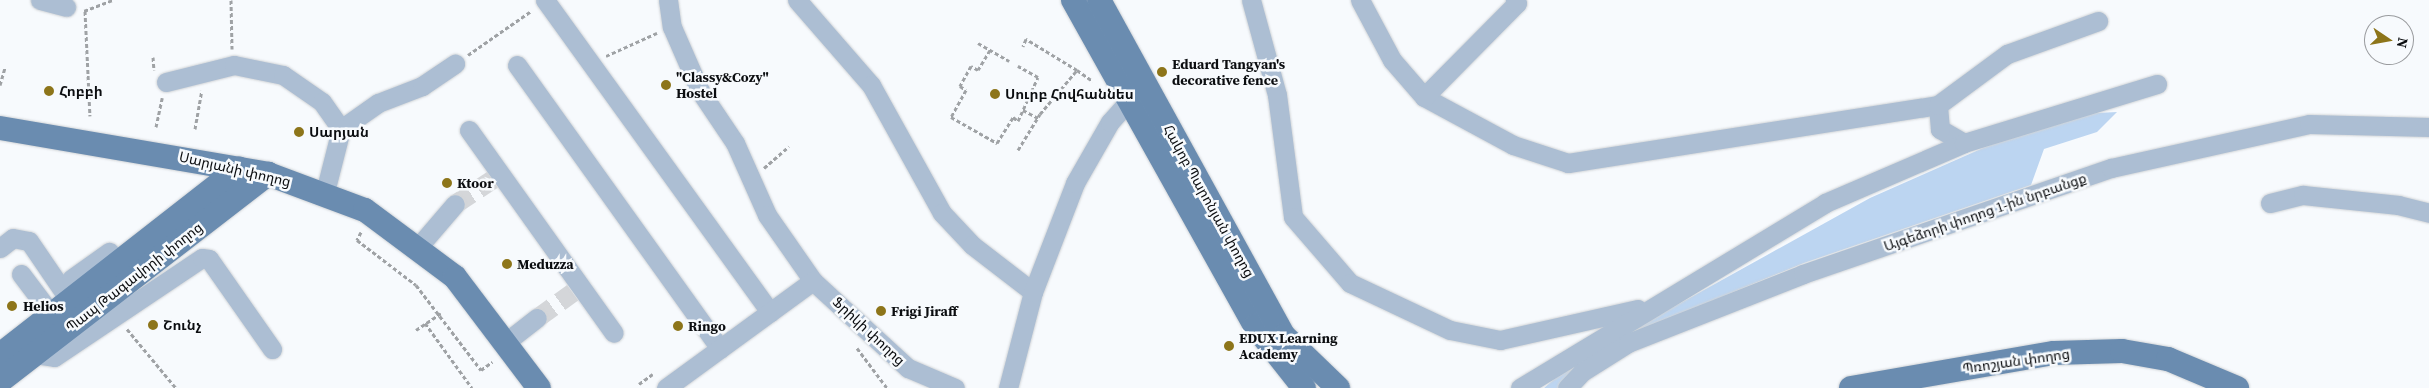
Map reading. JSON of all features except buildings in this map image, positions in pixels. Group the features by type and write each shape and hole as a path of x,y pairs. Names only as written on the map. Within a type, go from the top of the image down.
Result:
{"main road":[{"name":"Հակոբ Պարոնյան փողոց","path":"1074,0 1128,102 1255,326 1304,388"},
{"name":"Հակոբ Պարոնյան փողոց","path":"1099,0 1284,336 1338,388"},
{"name":"Սարյանի փողոց","path":"0,128 268,174 325,192 365,210 420,246 456,277 539,388"},
{"name":"Պապ Թագավորի փողոց","path":"0,355 239,168"},
{"name":"Պապ Թագավորի փողոց","path":"0,381 268,174"},
{"name":"Պռոշյան փողոց","path":"1850,388 2054,353 2122,351 2168,359 2237,388"},
{"name":"Պռոշյան փողոց","path":"1939,388 2055,367 2120,366 2176,374 2210,388"}],"street":[{"path":"40,0 66,7"},
{"path":"545,0 594,62 770,312"},
{"name":"Ֆրիկի փողոց","path":"668,0 672,27 700,91 735,143 767,215 814,281 908,368 955,388"},
{"path":"797,0 870,85 942,213 1004,273 1033,292"},
{"path":"1251,0 1277,95 1293,217 1350,283 1450,330 1500,340 1654,306"},
{"path":"1360,0 1392,60 1424,97 1514,145 1568,162 1938,105 2007,54 2098,21"},
{"path":"1424,97 1518,3 1515,0"},
{"path":"166,82 234,64 283,75 322,102 341,129"},
{"path":"325,192 341,129 378,103 422,86 456,64"},
{"path":"517,65 720,349"},
{"path":"1520,388 1825,203 1964,143 2157,84"},
{"path":"1008,388 1033,292 1075,182 1110,122 1128,102"},
{"path":"1938,105 1940,129 1964,143"},
{"name":"Այգեձորի փողոց 1-ին նրբանցք","path":"1567,388 1582,372 1638,340 1803,274 2111,168 2309,124 2429,128"},
{"path":"469,130 496,176 577,290 614,333"},
{"path":"2270,203 2303,195 2398,205 2429,213"},
{"path":"420,246 455,204"},
{"path":"0,248 13,238 28,241 76,296"},
{"path":"76,296 71,279 109,252"},
{"path":"35,354 54,357 202,258 209,259 272,349"},
{"path":"21,274 52,315"},
{"path":"666,388 814,281"},
{"path":"506,342 537,318"}],"path":[{"path":"66,7 85,11 113,0"},
{"path":"231,0 232,54"},
{"path":"456,64 545,0"},
{"path":"85,11 90,116"},
{"path":"594,62 656,34"},
{"path":"1022,46 1026,39 1098,84"},
{"path":"978,43 1009,61"},
{"path":"990,50 978,70 971,66 960,86 966,90 951,117 997,143 1012,117 1018,121 1038,77 1018,66"},
{"path":"0,85 5,68"},
{"path":"1018,150 1038,118 1077,70"},
{"path":"195,129 205,73"},
{"path":"1023,110 1038,118"},
{"path":"751,176 789,146"},
{"path":"361,232 357,240 400,270 441,314 481,370 492,362"},
{"path":"416,330 441,314"},
{"path":"425,323 472,388"},
{"path":"126,326 176,388"}],"shaded area":[{"path":"2117,112 2097,132 2044,149 2031,185 1804,263 1709,302 1565,378 1558,388 1544,388 1574,362 1870,198 1983,148 2077,114"}],"tunnel":[{"path":"455,204 493,179"},
{"path":"537,318 573,292"}],"place":[{"name":"Eduard Tangyan's decorative fence","path":"1162,72"},
{"name":"\"Classy&Cozy\" Hostel","path":"666,85"},
{"name":"Հոբբի","path":"49,91"},
{"name":"Սուրբ Հովհաննես","path":"995,94"},
{"name":"Սարյան","path":"299,132"},
{"name":"Ktoor","path":"447,183"},
{"name":"Meduzza","path":"507,264"},
{"name":"Helios","path":"12,306"},
{"name":"Frigi Jiraff","path":"881,311"},
{"name":"Շունչ","path":"153,325"},
{"name":"Ringo","path":"678,326"},
{"name":"EDUX Learning Academy","path":"1229,346"}]}
